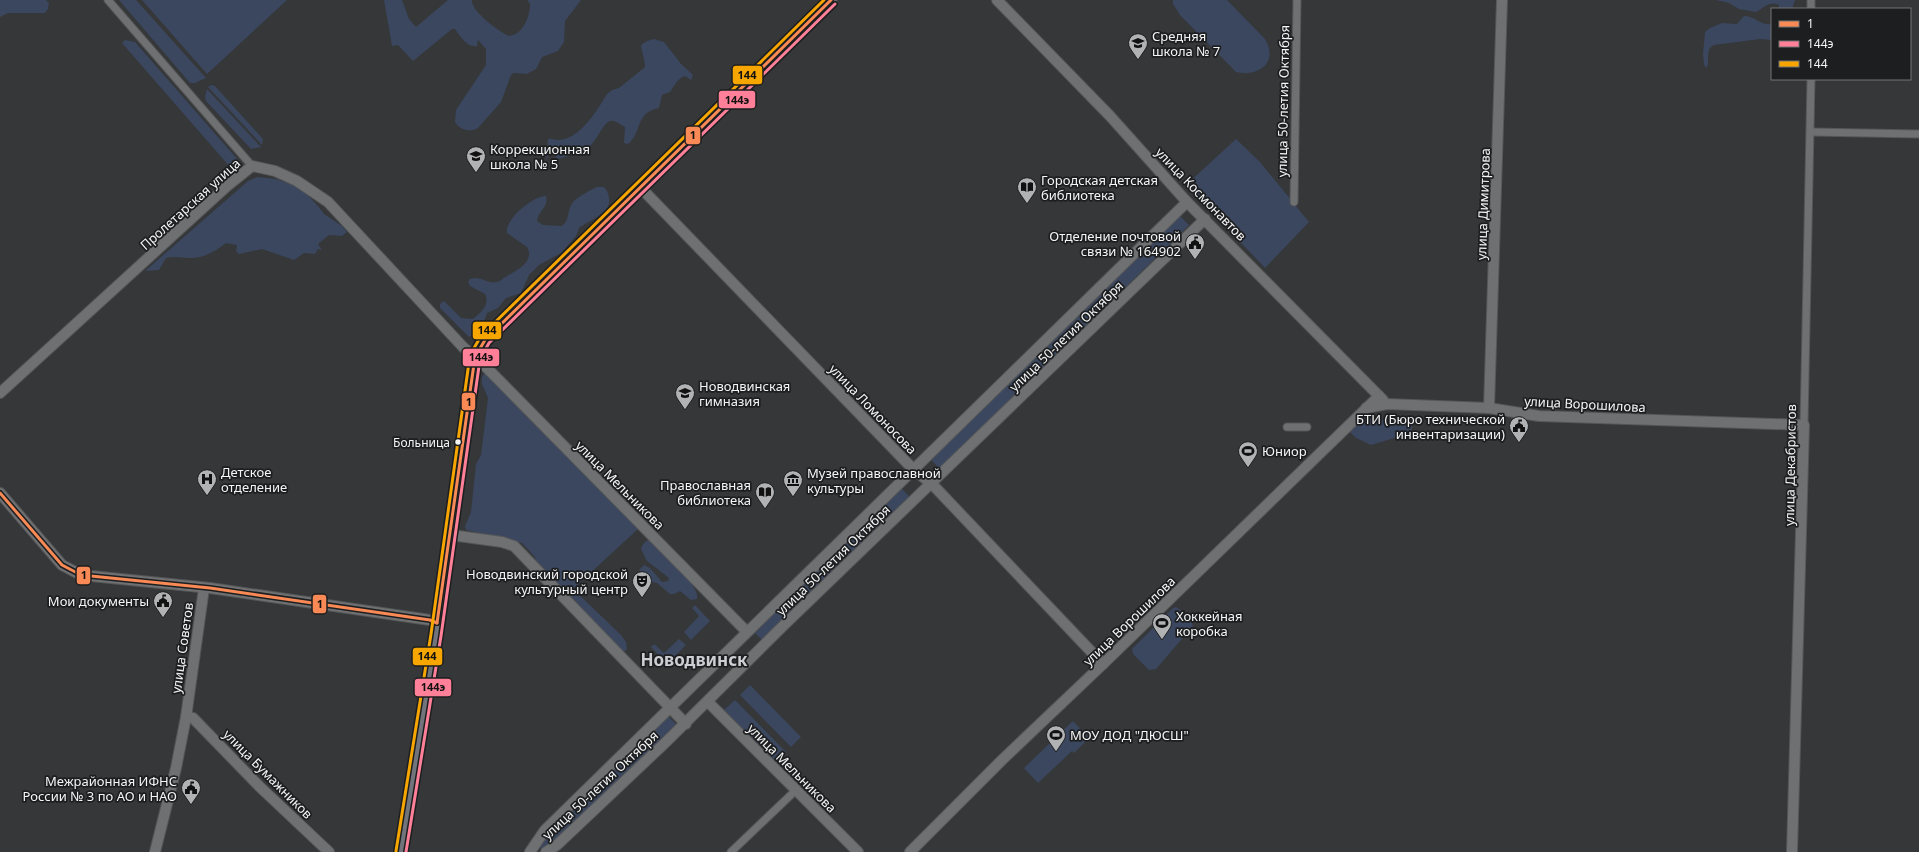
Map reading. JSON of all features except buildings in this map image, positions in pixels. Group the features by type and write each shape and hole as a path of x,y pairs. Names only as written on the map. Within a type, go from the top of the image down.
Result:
{"main road":[{"path":"401,852 437,623 475,357 485,340 831,0"}],"street":[{"name":"Пролетарская улица","path":"0,393 222,191 252,166 108,0"},
{"name":"улица Космонавтов","path":"997,0 1110,116 1187,202 1387,404"},
{"name":"улица 50-летия Октября","path":"1294,202 1297,0"},
{"name":"улица Димитрова","path":"1489,408 1502,0"},
{"name":"улица Декабристов","path":"1792,852 1804,425 1811,80"},
{"path":"1811,132 1919,134"},
{"name":"улица Мельникова","path":"252,166 275,171 297,181 328,202 462,347 475,357 748,632"},
{"name":"улица Ломоносова","path":"641,188 913,469 932,484 1103,664"},
{"name":"улица 50-летия Октября","path":"530,852 545,830 1187,202"},
{"name":"улица 50-летия Октября","path":"546,852 557,845 686,724 795,615 1205,219"},
{"name":"улица Ворошилова","path":"910,852 1003,759 1379,396"},
{"name":"улица Ворошилова","path":"1366,408 1387,404 1489,408 1539,416 1804,425"},
{"path":"1287,427 1307,427"},
{"name":"улица Советов","path":"0,493 62,565 72,571 81,575 204,588 186,717 176,768 154,852"},
{"path":"450,535 502,542 514,546 686,724"},
{"path":"204,588 422,619 437,623"},
{"name":"улица Мельникова","path":"708,702 858,852"},
{"name":"улица Бумажников","path":"186,717 193,718 260,787 329,852"},
{"path":"731,852 796,790"}],"shaded area":[{"path":"0,0 46,0 49,3 48,9 45,13 8,13 0,17"},
{"path":"119,0 136,0 206,78 195,83 190,83"},
{"path":"142,0 287,0 207,74"},
{"path":"384,0 402,0 409,19 416,27 448,0 472,0 480,15 509,36 514,35 522,29 525,24 530,9 530,4 527,0 581,0 565,21 564,42 558,51 542,57 536,69 527,74 514,73 511,75 501,102 478,128 475,130 465,130 455,122 456,110 486,65 486,49 478,40 477,46 470,45 464,41 455,29 452,29 413,61 398,45 392,46"},
{"path":"1173,0 1227,0 1265,39 1269,47 1270,55 1268,61 1259,70 1244,73 1236,72 1180,15 1173,4"},
{"path":"1716,0 1795,0 1792,8 1779,8 1779,5 1772,3 1756,12 1739,9 1729,3"},
{"path":"1744,16 1748,16 1765,24 1771,24 1771,40 1760,39 1714,45 1711,47 1709,52 1707,68 1704,65 1703,54 1705,32 1722,23 1737,24"},
{"path":"654,39 664,42 681,64 693,75 691,80 685,76 682,77 676,82 670,92 662,95 659,108 651,110 642,118 636,134 628,144 624,143 625,127 616,122 610,121 607,122 591,145 586,149 558,159 550,151 546,161 548,139 566,139 580,130 593,116 607,94 612,90 619,88 645,67 641,45"},
{"path":"125,40 135,42 238,160 230,167 122,43"},
{"path":"211,85 215,86 263,139 262,145 208,87"},
{"path":"207,89 261,147 251,149 206,101 205,96"},
{"path":"1236,139 1260,162 1309,222 1265,268 1186,185"},
{"path":"257,177 276,179 301,188 324,214 342,226 347,232 342,236 329,235 318,244 322,250 318,249 315,254 304,253 294,260 262,249 239,254 236,251 237,245 226,243 201,257 166,258 159,270 145,271 248,181"},
{"path":"597,187 604,187 607,192 609,203 607,208 598,216 579,228 576,236 561,253 539,265 529,275 521,293 506,298 498,308 487,313 484,321 471,336 469,337 440,308 440,304 444,301 461,318 473,319 486,305 486,298 485,294 470,286 468,282 470,279 477,278 490,282 497,282 516,271 527,261 529,252 527,247 507,233 507,228 510,222 521,209 534,200 546,196 547,200 545,206 539,214 537,221 543,225 561,226 566,222 573,202"},
{"path":"1180,216 1189,225 940,469 931,460"},
{"path":"484,374 488,374 524,410 524,414 574,464 579,467 638,529 573,589 621,635 626,642 627,650 622,652 536,563 535,557 522,543 466,530 465,526 471,512 476,464 481,455 488,398 482,384 482,377"},
{"path":"1362,418 1413,422 1411,433 1371,445 1356,438 1349,431"},
{"path":"901,488 910,497 763,641 755,633"},
{"path":"648,540 652,541 672,560 687,578 697,593 697,599 691,600 680,591 670,594 657,583 645,581 639,570 644,565 650,568 662,582 668,581 669,578 647,561 641,549 643,544"},
{"path":"695,605 710,621 691,640 684,632 699,616 692,608"},
{"name":"Хоккейная коробка","path":"1176,607 1186,615 1193,626 1156,669 1149,670 1133,654 1132,649 1173,608"},
{"path":"679,639 686,645 667,664 651,647 654,644 664,653"},
{"path":"750,685 801,737 791,747 740,695"},
{"path":"735,700 786,752 775,762 724,710"},
{"path":"668,716 676,724 564,834 543,850 539,846 556,825"},
{"name":"МОУ ДОД \"ДЮСШ\"","path":"1073,721 1089,738 1074,753 1072,751 1038,783 1024,768"}],"transit line":[{"name":"144","path":"396,851 431,634 470,355 481,336 824,0"},
{"name":"1","path":"437,623 475,357 485,340 831,0"},
{"name":"144э","path":"406,852 441,636 480,359 489,343 835,4"},
{"name":"1","path":"0,493 62,565 81,575 210,588 430,620 437,623"}],"place":[{"name":"Средняя школа № 7","path":"1138,60"},
{"name":"Коррекционная школа № 5","path":"476,173"},
{"name":"Городская детская библиотека","path":"1027,204"},
{"name":"Отделение почтовой связи № 164902","path":"1195,260"},
{"name":"Новодвинская гимназия","path":"685,410"},
{"name":"Больница","path":"458,442"},
{"name":"БТИ (Бюро технической инвентаризации)","path":"1519,443"},
{"name":"Юниор","path":"1248,468"},
{"name":"Детское отделение","path":"207,496"},
{"name":"Музей православной культуры","path":"793,497"},
{"name":"Православная библиотека","path":"765,509"},
{"name":"Новодвинский городской культурный центр","path":"642,598"},
{"name":"Мои документы","path":"163,618"},
{"name":"Хоккейная коробка","path":"1162,640"},
{"name":"МОУ ДОД \"ДЮСШ\"","path":"1056,752"},
{"name":"Межрайонная ИФНС России № 3 по АО и НАО","path":"191,805"}],"district":[{"name":"Новодвинск","path":"694,660"}]}
